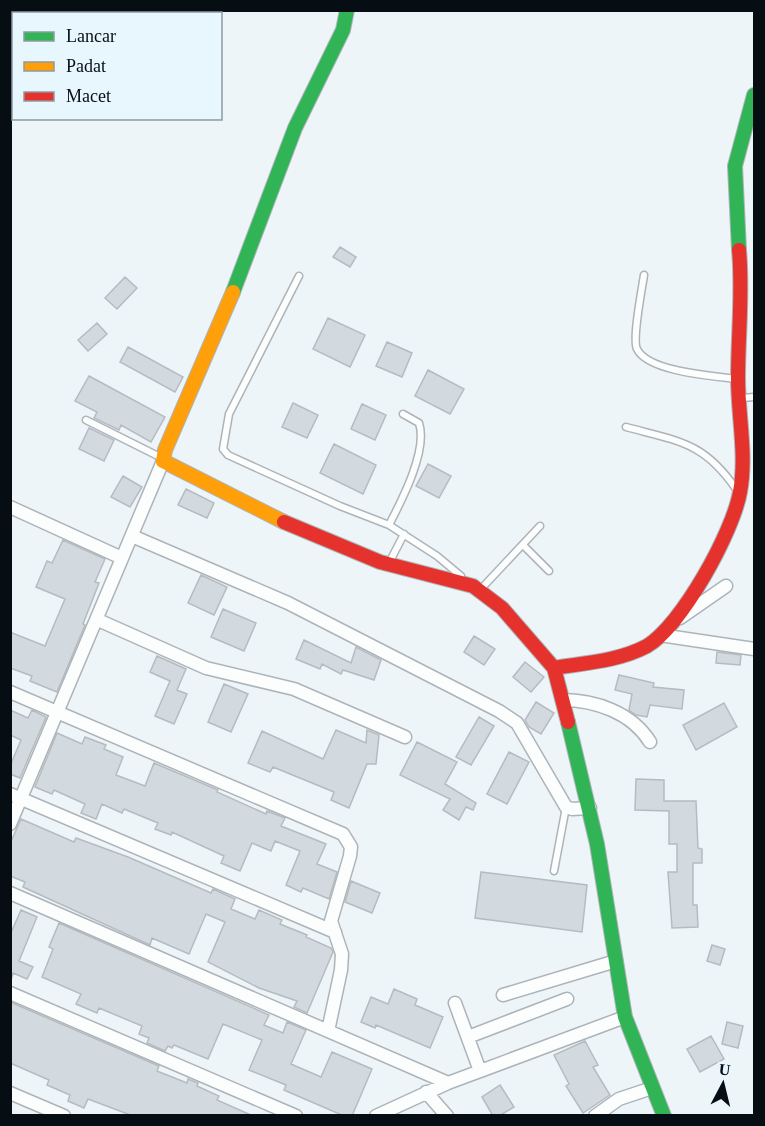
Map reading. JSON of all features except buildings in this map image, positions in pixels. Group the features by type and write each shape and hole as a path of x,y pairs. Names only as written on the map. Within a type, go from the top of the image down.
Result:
{"street":[{"path":"10,824 16,796 59,712 98,620 240,275 295,128 343,30 347,10"},
{"path":"674,622 724,542 740,495 743,474 738,379 742,285 735,206 735,166 754,95"},
{"path":"163,460 274,518 327,542 389,565 476,589 502,608 554,668 590,808 625,1017 664,1116"},
{"path":"10,507 122,558"},
{"path":"132,536 288,603 499,711 517,723 566,807 590,808"},
{"path":"554,668 617,658 648,645 674,622 726,586"},
{"path":"98,620 206,668 294,688 405,736"},
{"path":"660,635 754,649"},
{"path":"10,692 343,834 351,847 331,921 342,954 341,970 328,1031"},
{"path":"562,700 582,700 609,708 642,729 650,742"},
{"path":"16,796 335,932"},
{"path":"10,893 448,1083"},
{"path":"503,995 616,961"},
{"path":"10,993 296,1116"},
{"path":"468,1037 567,999"},
{"path":"456,1003 480,1071"},
{"path":"380,1115 448,1083 625,1017"},
{"path":"595,1116 619,1099 652,1088"},
{"path":"426,1092 447,1116"},
{"path":"10,1093 64,1116"}],"lane":[{"path":"644,275 635,344 641,355 655,364 738,379"},
{"path":"299,276 229,414 223,449 228,455 389,525 438,556 476,589 540,526"},
{"path":"738,399 754,397"},
{"path":"389,525 412,474 422,433 419,423 403,414"},
{"path":"86,420 163,460"},
{"path":"626,428 670,439 703,452 724,471 740,495"},
{"path":"389,565 404,534"},
{"path":"523,545 549,571"},
{"path":"554,871 566,807"}],"traffic: fast":[{"path":"233,292 295,128 343,30 347,10"},
{"path":"739,250 735,166 754,95"},
{"path":"568,722 597,844 625,1017 664,1116"}],"traffic: slow":[{"path":"233,292 165,450 163,461 284,522"}],"traffic: jam":[{"path":"554,668 613,658 647,646 675,619 690,599 717,553 735,509 742,478 738,392 739,250"},
{"path":"284,522 380,562 473,586 502,608 554,668 568,722"}]}
